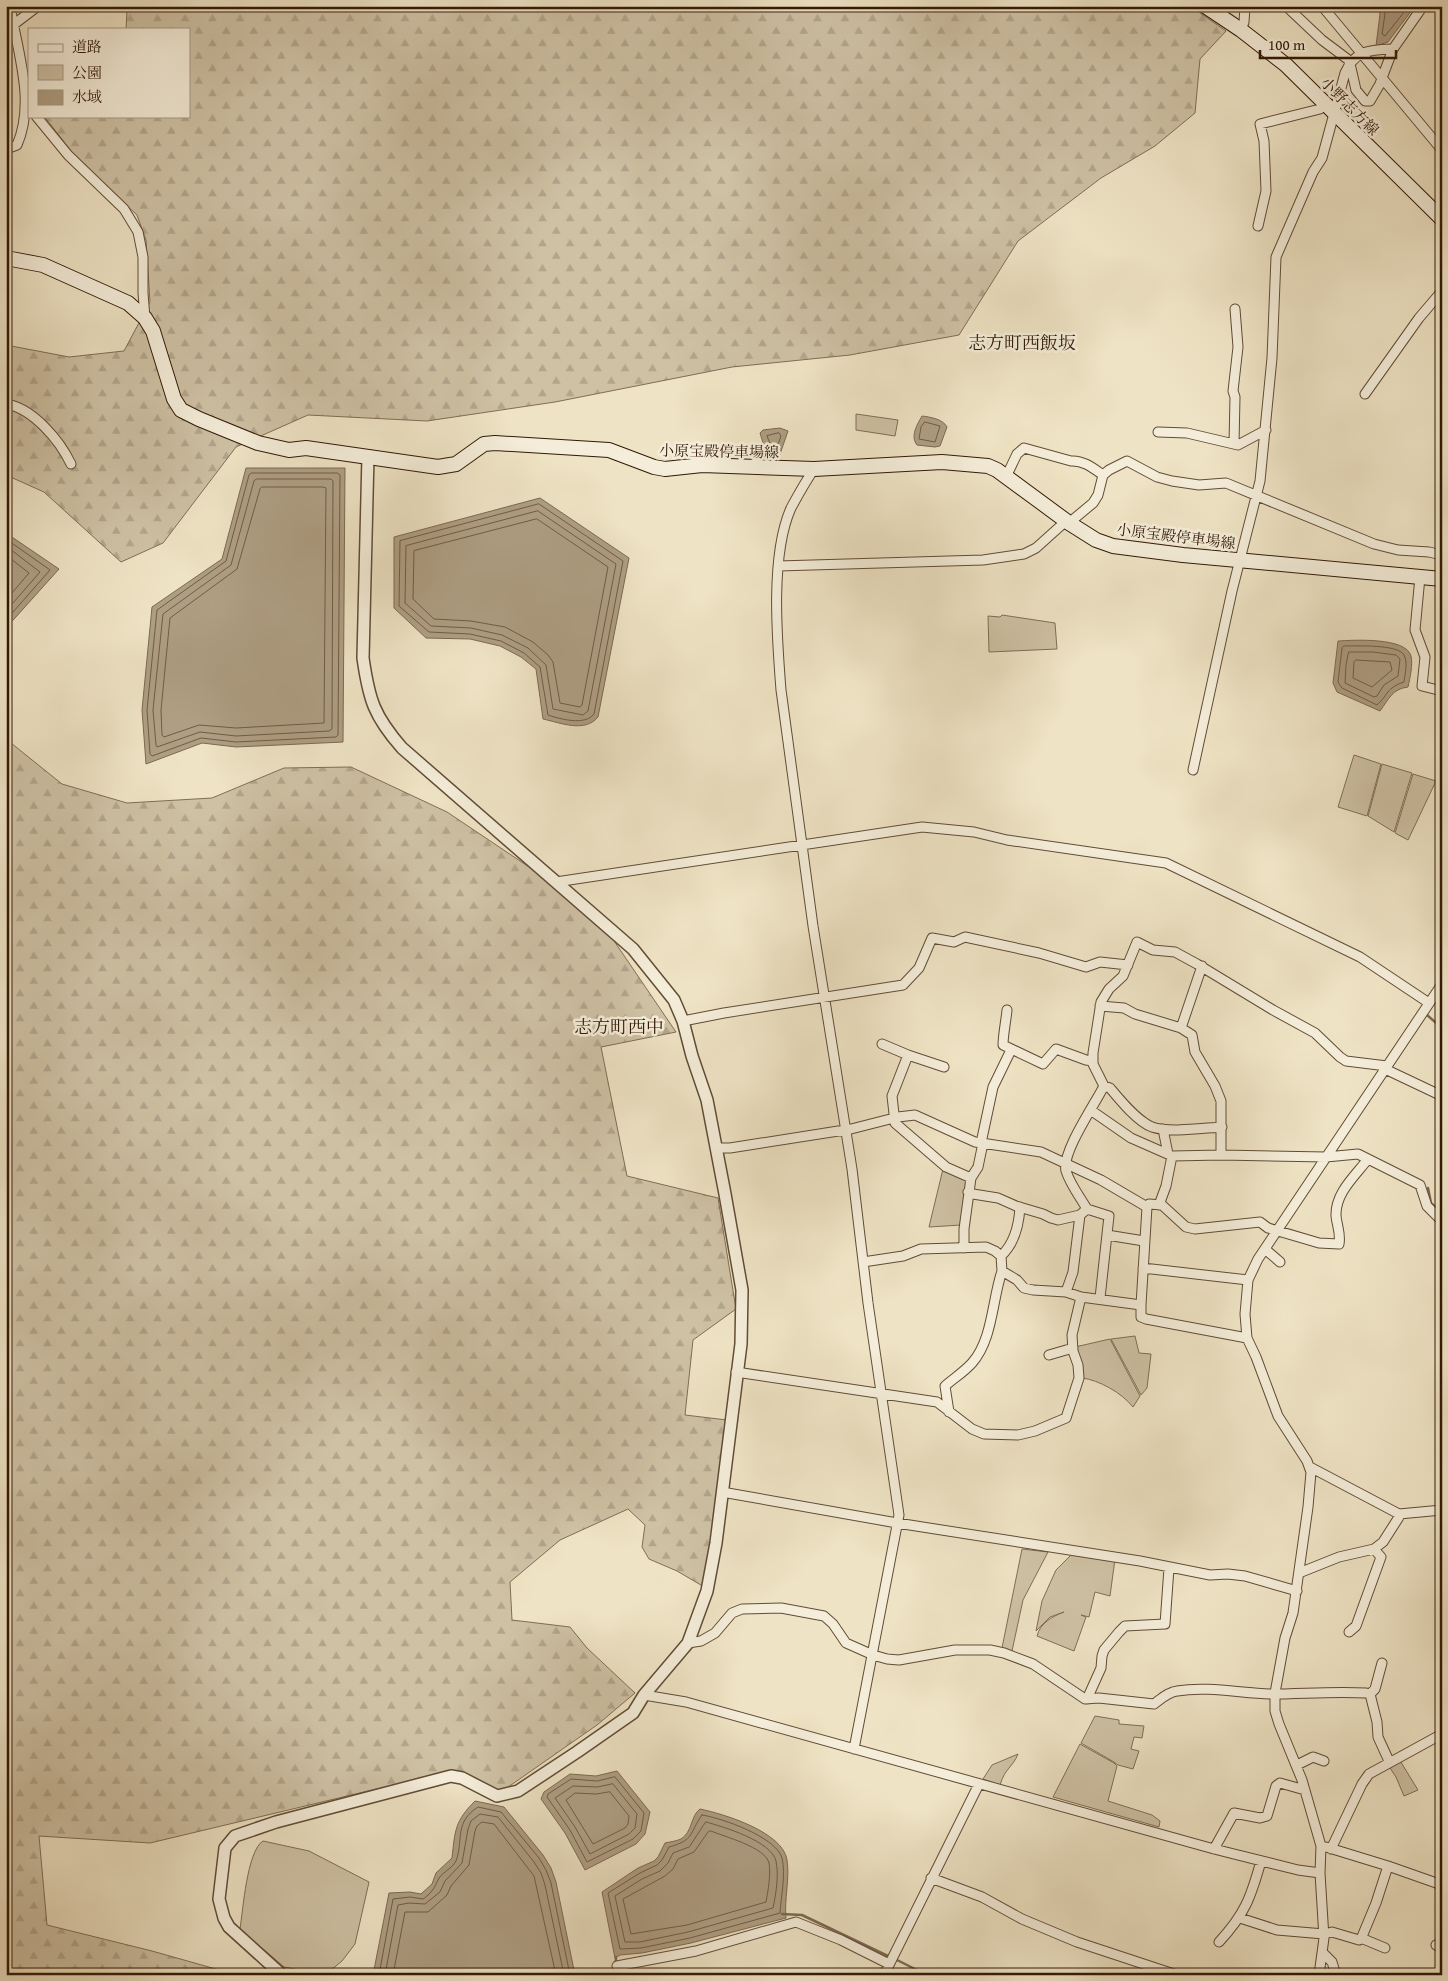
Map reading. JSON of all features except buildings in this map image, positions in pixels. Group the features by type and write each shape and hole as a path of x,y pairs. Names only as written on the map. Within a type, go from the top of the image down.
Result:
{"main road":[{"name":"小野志方線","path":"1205,6 1241,30 1286,65 1442,219"},
{"name":"小原宝殿停車場線","path":"6,258 43,265 128,303 145,318 153,331 174,399 182,410 198,419 258,443 289,450 306,448 438,467 456,464 484,444 495,443 609,450 654,467 665,469 702,465 814,468 942,462 988,466 997,470 1067,522 1096,540 1113,546 1442,579"}],"street":[{"path":"6,149 16,145 22,132 25,102 13,25 8,6"},
{"path":"13,25 38,6"},
{"path":"1286,6 1350,63 1356,90 1365,101 1370,101 1380,84 1393,49 1423,6"},
{"path":"1322,6 1442,150"},
{"path":"1241,30 1244,8"},
{"path":"1193,770 1232,591 1260,480 1272,358 1276,257 1313,172 1322,158 1350,63 1368,50 1393,49"},
{"path":"22,78 28,93"},
{"path":"1258,226 1266,191 1264,141 1260,124 1320,109 1324,103"},
{"path":"38,118 68,155 124,209 138,232 143,257 142,293 145,318"},
{"path":"1365,394 1418,318 1442,291"},
{"path":"1234,444 1235,397 1233,391 1238,347 1235,308"},
{"path":"6,404 23,410 38,420 67,455 71,464"},
{"path":"1158,432 1187,434 1240,444 1266,430"},
{"path":"1006,477 1017,454 1024,448 1071,461 1077,460 1103,475"},
{"path":"282,1975 229,1927 224,1918 219,1899 225,1848 235,1836 294,1817 451,1776 462,1778 497,1796 518,1791 633,1713 644,1695 688,1643 708,1591 716,1543 741,1344 742,1290 707,1100 692,1056 684,1021 674,1000 633,949 402,748 387,731 376,713 367,685 363,658 368,456"},
{"path":"778,566 983,560 1024,554 1036,548 1093,503 1098,495 1103,475 1127,461 1157,477 1199,485 1226,484 1374,544 1398,550 1429,552 1442,555"},
{"path":"814,468 791,509 781,544 778,566 778,656 802,844 844,1130 852,1169 863,1262 899,1515 854,1749"},
{"path":"1420,577 1415,630 1425,657 1422,686 1442,691"},
{"path":"556,882 922,826 974,832 1007,840 1166,863 1360,957 1429,1003"},
{"path":"684,1021 717,1014 903,985 919,968 932,938 954,942 964,937 1039,953 1086,967 1100,962 1128,965"},
{"path":"1222,1127 1163,1129 1150,1126 1121,1101 1110,1088 1104,1086 1093,1064 1100,1006 1109,989 1122,976 1137,942 1153,950 1175,952 1202,966 1315,1033 1346,1061 1386,1068 1442,1096"},
{"path":"1181,1028 1197,975 1202,966"},
{"path":"1442,984 1258,1259 1248,1280 1245,1314 1247,1338 1278,1416 1310,1466 1399,1514 1442,1510"},
{"path":"1100,1006 1124,1008 1135,1014 1181,1028 1192,1034 1195,1052 1221,1102 1221,1154"},
{"path":"1007,1010 1006,1028 1002,1042 1003,1045 1011,1050 1043,1064 1056,1049 1093,1061"},
{"path":"882,1044 944,1067"},
{"path":"964,1248 968,1192 971,1178 978,1167 993,1087 1011,1050"},
{"path":"908,1055 892,1096 895,1123 946,1167 971,1178"},
{"path":"1066,1292 1073,1272 1083,1212 1066,1172 1065,1164 1078,1132 1092,1111 1104,1086"},
{"path":"1092,1111 1131,1138 1170,1155 1221,1154 1326,1157 1358,1154 1420,1185 1427,1206 1442,1222"},
{"path":"716,1148 730,1148 844,1130 915,1115 966,1138 982,1143 1041,1152 1101,1180 1146,1207"},
{"path":"1159,1205 1166,1186 1170,1155 1163,1129"},
{"path":"1146,1207 1149,1204 1162,1206 1186,1227 1195,1228 1260,1222 1268,1228 1319,1244 1339,1244 1340,1232 1336,1216 1339,1199 1343,1189 1368,1158"},
{"path":"968,1192 998,1198 1058,1220 1083,1212 1109,1216 1100,1298"},
{"path":"1001,1256 1009,1249 1019,1217 1020,1207"},
{"path":"1146,1207 1140,1317 1247,1338"},
{"path":"1107,1235 1144,1240"},
{"path":"863,1262 903,1256 921,1249 986,1247 1001,1256 1002,1271 991,1320 979,1352 969,1366 957,1374 945,1386 949,1412"},
{"path":"1265,1249 1280,1262"},
{"path":"1143,1268 1248,1280"},
{"path":"1002,1271 1024,1288 1066,1292 1081,1297 1141,1304"},
{"path":"736,1372 937,1402 972,1429 984,1434 1018,1435 1063,1421 1066,1418 1079,1378 1072,1335 1081,1297"},
{"path":"1049,1355 1073,1348"},
{"path":"1310,1466 1308,1507 1297,1590 1293,1613 1284,1638 1275,1693 1275,1711 1297,1765 1321,1846 1320,1873 1324,1934 1319,1975"},
{"path":"722,1492 898,1523 1070,1549 1210,1575 1228,1574 1245,1576 1297,1590"},
{"path":"1299,1573 1338,1557 1374,1549 1383,1542 1399,1514"},
{"path":"1349,1632 1356,1626 1381,1556 1374,1549"},
{"path":"1088,1699 1101,1668 1104,1650 1118,1632 1125,1626 1165,1624 1169,1568"},
{"path":"688,1643 701,1641 715,1633 732,1613 742,1609 781,1608 824,1616 833,1624 846,1643 873,1655 899,1660 955,1650 990,1650 1033,1664 1085,1699 1154,1704 1166,1695 1176,1691 1342,1692 1370,1694 1375,1689 1382,1663"},
{"path":"1370,1694 1377,1722 1378,1737 1389,1761"},
{"path":"644,1695 686,1702 1214,1849 1320,1873"},
{"path":"1331,1849 1368,1774 1442,1734"},
{"path":"1297,1765 1313,1757 1324,1761"},
{"path":"1214,1849 1234,1813 1260,1818 1267,1816 1276,1786 1280,1782 1305,1790"},
{"path":"884,1975 979,1784"},
{"path":"1321,1846 1442,1884"},
{"path":"1220,1942 1240,1918 1253,1891 1261,1861"},
{"path":"1361,1938 1376,1903 1388,1866"},
{"path":"931,1878 982,1897 1022,1918 1077,1942 1177,1975"},
{"path":"1240,1918 1277,1930 1324,1934 1332,1932 1356,1940 1361,1938 1385,1948"},
{"path":"617,1966 696,1952 796,1922 841,1940 889,1964"},
{"path":"1323,1953 1332,1962 1336,1975"}],"green space":[{"path":"131,6 1190,6 1226,31 1200,59 1195,113 1155,146 1101,178 1018,241 959,335 850,355 732,367 555,402 427,421 308,415 236,447 163,543 121,562 44,492 6,475 6,345 69,357 124,351 150,302 146,240 137,215 78,160 46,118 190,118 190,28 126,28 127,10"},
{"path":"856,414 898,420 895,436 856,430"},
{"path":"1002,615 1055,623 1057,649 989,652 988,616 1000,617"},
{"path":"6,739 62,784 127,803 212,798 284,768 351,767 447,812 541,875 610,935 676,1032 601,1047 627,1176 718,1198 736,1309 693,1340 685,1415 727,1420 706,1588 677,1571 649,1559 642,1547 645,1525 628,1509 560,1540 510,1582 512,1620 570,1627 587,1648 635,1693 597,1725 501,1792 452,1771 150,1843 39,1836 47,1925 152,1951 237,1975 6,1975"},
{"path":"1354,755 1381,764 1367,816 1338,807"},
{"path":"1382,764 1412,773 1394,832 1368,816"},
{"path":"1413,774 1436,781 1408,840 1395,833"},
{"path":"943,1169 969,1179 961,1225 929,1227"},
{"path":"1135,1336 1139,1353 1151,1354 1147,1388 1141,1395 1111,1339"},
{"path":"1110,1339 1140,1396 1133,1407 1110,1388 1096,1381 1082,1378 1075,1347"},
{"path":"1022,1549 1048,1552 1023,1600 1012,1651 1002,1648"},
{"path":"1074,1552 1115,1559 1110,1596 1095,1592 1089,1617 1081,1615 1086,1617 1074,1651 1037,1636 1044,1624 1051,1618 1064,1612 1050,1617 1036,1631 1042,1601 1056,1570"},
{"path":"1095,1716 1119,1720 1119,1724 1144,1726 1142,1738 1134,1737 1131,1749 1139,1751 1133,1769 1118,1765 1081,1743"},
{"path":"1080,1744 1117,1766 1108,1801 1152,1815 1160,1821 1159,1827 1053,1797"},
{"path":"1018,1754 1004,1775 1000,1785 983,1779 992,1765"},
{"path":"1399,1759 1418,1790 1404,1796 1396,1777 1388,1765"},
{"path":"263,1841 309,1851 369,1882 355,1944 342,1961 325,1975 284,1967 240,1929 249,1868 253,1856"}],"water":[{"path":"1377,6 1415,6 1388,42 1376,46 1380,14"},
{"path":"922,416 939,420 947,427 940,446 917,445 915,442 914,434"},
{"path":"780,428 788,431 779,457 772,458 764,446 760,433 763,430"},
{"path":"246,468 345,468 343,742 236,747 202,743 146,764 142,710 152,607 222,559"},
{"path":"540,498 629,558 598,717 586,725 572,726 543,719 536,669 521,657 500,646 470,639 426,638 394,608 394,537"},
{"path":"6,533 59,569 6,628"},
{"path":"1338,641 1379,641 1400,646 1407,650 1411,656 1412,663 1408,687 1394,692 1380,711 1337,692 1333,683"},
{"path":"617,1771 650,1812 645,1834 636,1844 585,1870 565,1833 541,1799 544,1792 570,1774 596,1776"},
{"path":"475,1801 504,1807 543,1855 551,1868 556,1882 575,1975 373,1975 389,1893 410,1892 421,1894 432,1884 436,1873 452,1858 457,1826 463,1814"},
{"path":"700,1809 723,1815 751,1826 775,1841 783,1850 788,1867 786,1918 691,1943 642,1953 620,1955 615,1958 602,1892 638,1868 654,1861 665,1843 679,1840 685,1836"}],"waterway":[{"path":"1427,1015 1442,1028"},
{"path":"1428,1188 1431,1203 1442,1214"},
{"path":"782,1914 802,1915 890,1957"},
{"path":"615,1975 616,1957"},
{"path":"895,1959 927,1975"}],"district":[{"name":"志方町西飯坂","path":"1022,342"},
{"name":"志方町西中","path":"619,1026"}]}
